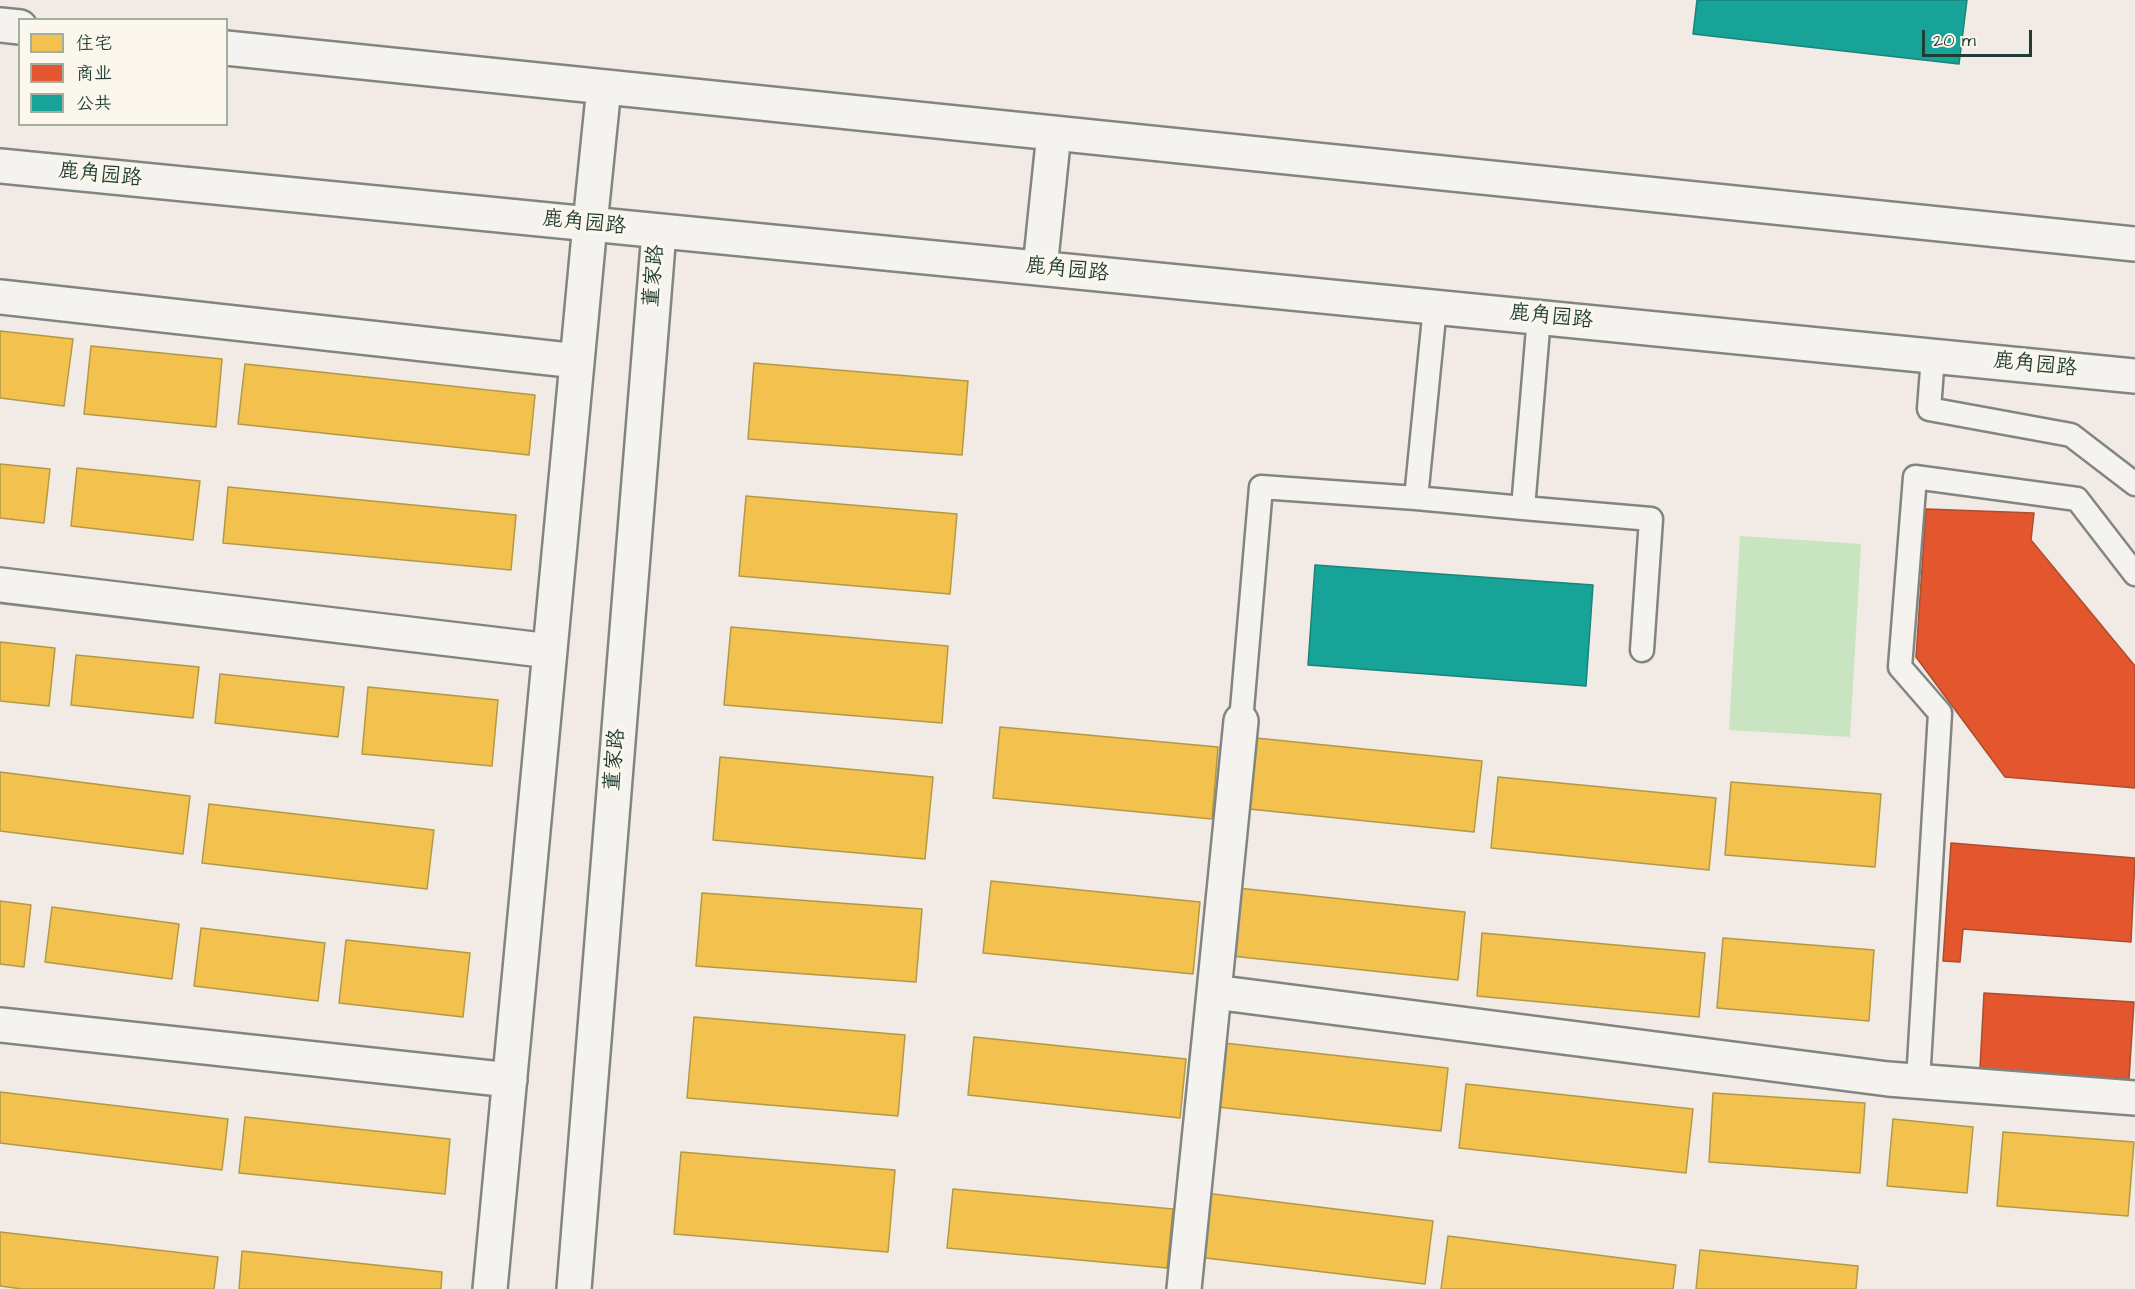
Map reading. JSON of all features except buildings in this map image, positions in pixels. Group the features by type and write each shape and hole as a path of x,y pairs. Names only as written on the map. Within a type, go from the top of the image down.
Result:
{"street":[{"path":"0,25 18,27"},
{"path":"228,48 2135,244"},
{"path":"490,1289 604,87"},
{"path":"1040,268 1054,133"},
{"name":"鹿角园路","path":"0,166 2135,375"},
{"name":"董家路","path":"574,1289 659,232"},
{"path":"0,297 577,361"},
{"path":"0,585 550,651"},
{"path":"1184,1289 1241,721"},
{"path":"1214,992 1888,1079 2135,1098"},
{"path":"0,1025 510,1080"}],"lane":[{"path":"1416,498 1435,307"},
{"path":"1523,508 1539,317"},
{"path":"1933,356 1929,409 2071,435 2135,484"},
{"path":"1918,1081 1940,712 1900,667 1915,477 2077,499 2135,574"},
{"path":"1241,721 1261,487 1650,519 1642,650"}],"green space":[{"path":"1740,536 1861,544 1850,737 1729,730"}]}
